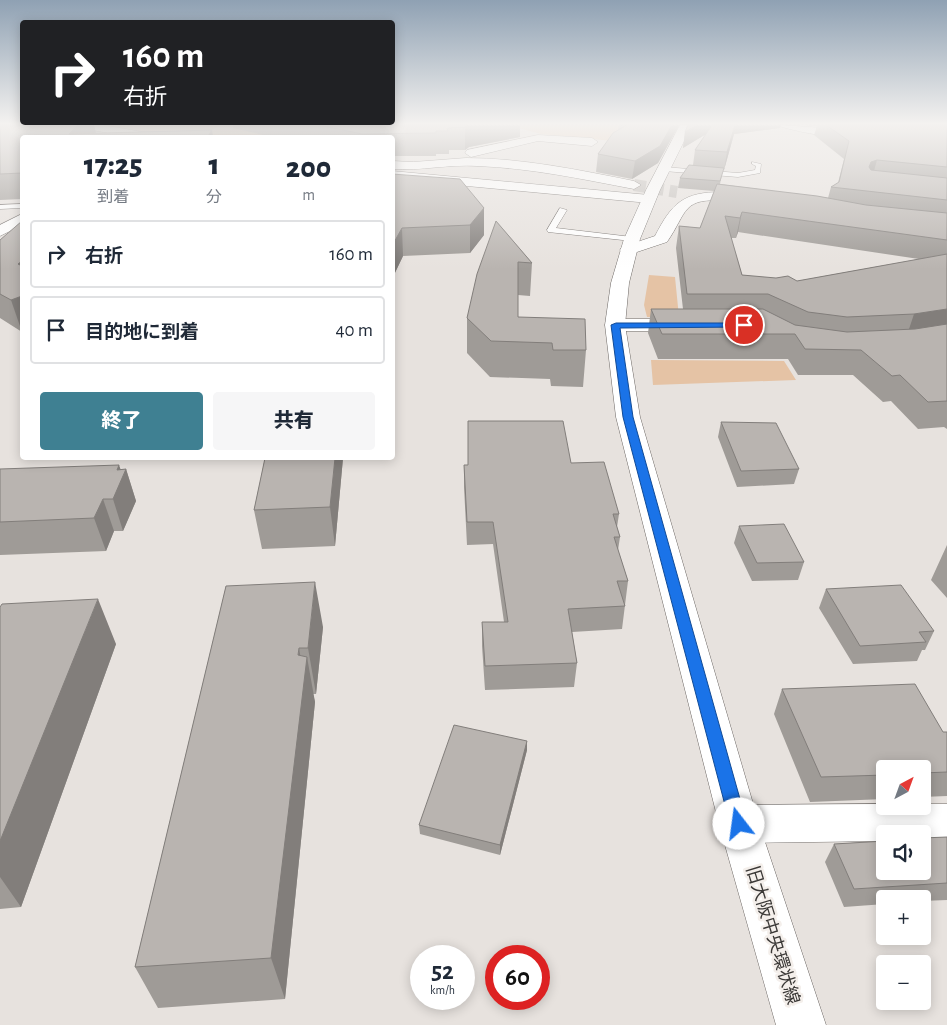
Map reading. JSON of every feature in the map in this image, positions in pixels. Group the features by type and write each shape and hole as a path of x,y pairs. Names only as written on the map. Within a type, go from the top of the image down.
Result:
{"street":[{"path":"557,173 642,192"},
{"name":"旧大阪中央環状線","path":"672,173 670,181 642,192 620,283 616,325 628,417 739,824 801,1025"},
{"path":"395,175 642,192"},
{"path":"670,181 705,197"},
{"path":"630,245 660,240 678,208 691,201 719,196 766,203"},
{"path":"0,230 20,220"},
{"path":"616,325 706,325"},
{"path":"739,824 947,822"}],"lane":[{"path":"670,181 752,173"},
{"path":"0,207 20,206"},
{"path":"563,210 551,230 630,245"}],"shaded area":[{"path":"649,275 675,277 679,317 647,317 644,305"},
{"path":"651,360 784,361 796,380 653,385"}],"building":[{"path":"684,173 723,173 720,181 680,178"},
{"path":"841,173 898,173 947,178 947,200 831,187 839,182"},
{"path":"395,174 460,179 484,208 470,225 402,228 395,241"},
{"path":"717,184 817,196 866,205 947,213 947,240 742,212 740,218 725,216 742,275 776,278 788,276 797,281 947,254 947,309 914,314 847,317 808,312 768,294 687,294 679,226 700,228"},
{"path":"496,221 532,263 518,262 518,317 585,319 586,350 553,350 552,343 491,341 467,318 477,274"},
{"path":"20,223 20,262 18,264 20,265 20,297 11,300 0,294 0,240"},
{"path":"651,309 763,309 795,325 847,332 915,329 947,324 947,401 928,402 900,375 892,376 861,350 805,349 795,334 662,334"},
{"path":"468,421 563,421 571,463 604,462 619,514 613,514 620,537 614,537 628,581 617,581 625,606 568,609 577,663 485,666 482,622 508,622 493,522 467,522 464,465 468,465"},
{"path":"721,422 776,423 799,469 741,471"},
{"path":"265,460 335,460 330,507 254,510"},
{"path":"119,465 117,470 126,469 113,499 103,499 94,518 0,522 0,469"},
{"path":"784,524 804,562 757,563 739,526"},
{"path":"315,582 308,648 299,648 298,655 307,657 271,958 135,967 226,586"},
{"path":"901,585 934,631 919,632 926,642 860,646 826,589"},
{"path":"98,599 0,841 0,607 2,604"},
{"path":"915,684 943,732 947,732 947,772 931,773 931,760 876,760 876,775 821,777 782,689"},
{"path":"454,725 527,741 500,845 419,825"},
{"path":"947,837 947,883 854,889 834,844 876,842 876,880 931,880 931,838"}],"tunnel":[{"path":"634,185 677,192"}],"route":[{"path":"739,824 628,417 616,325 744,325"}]}
